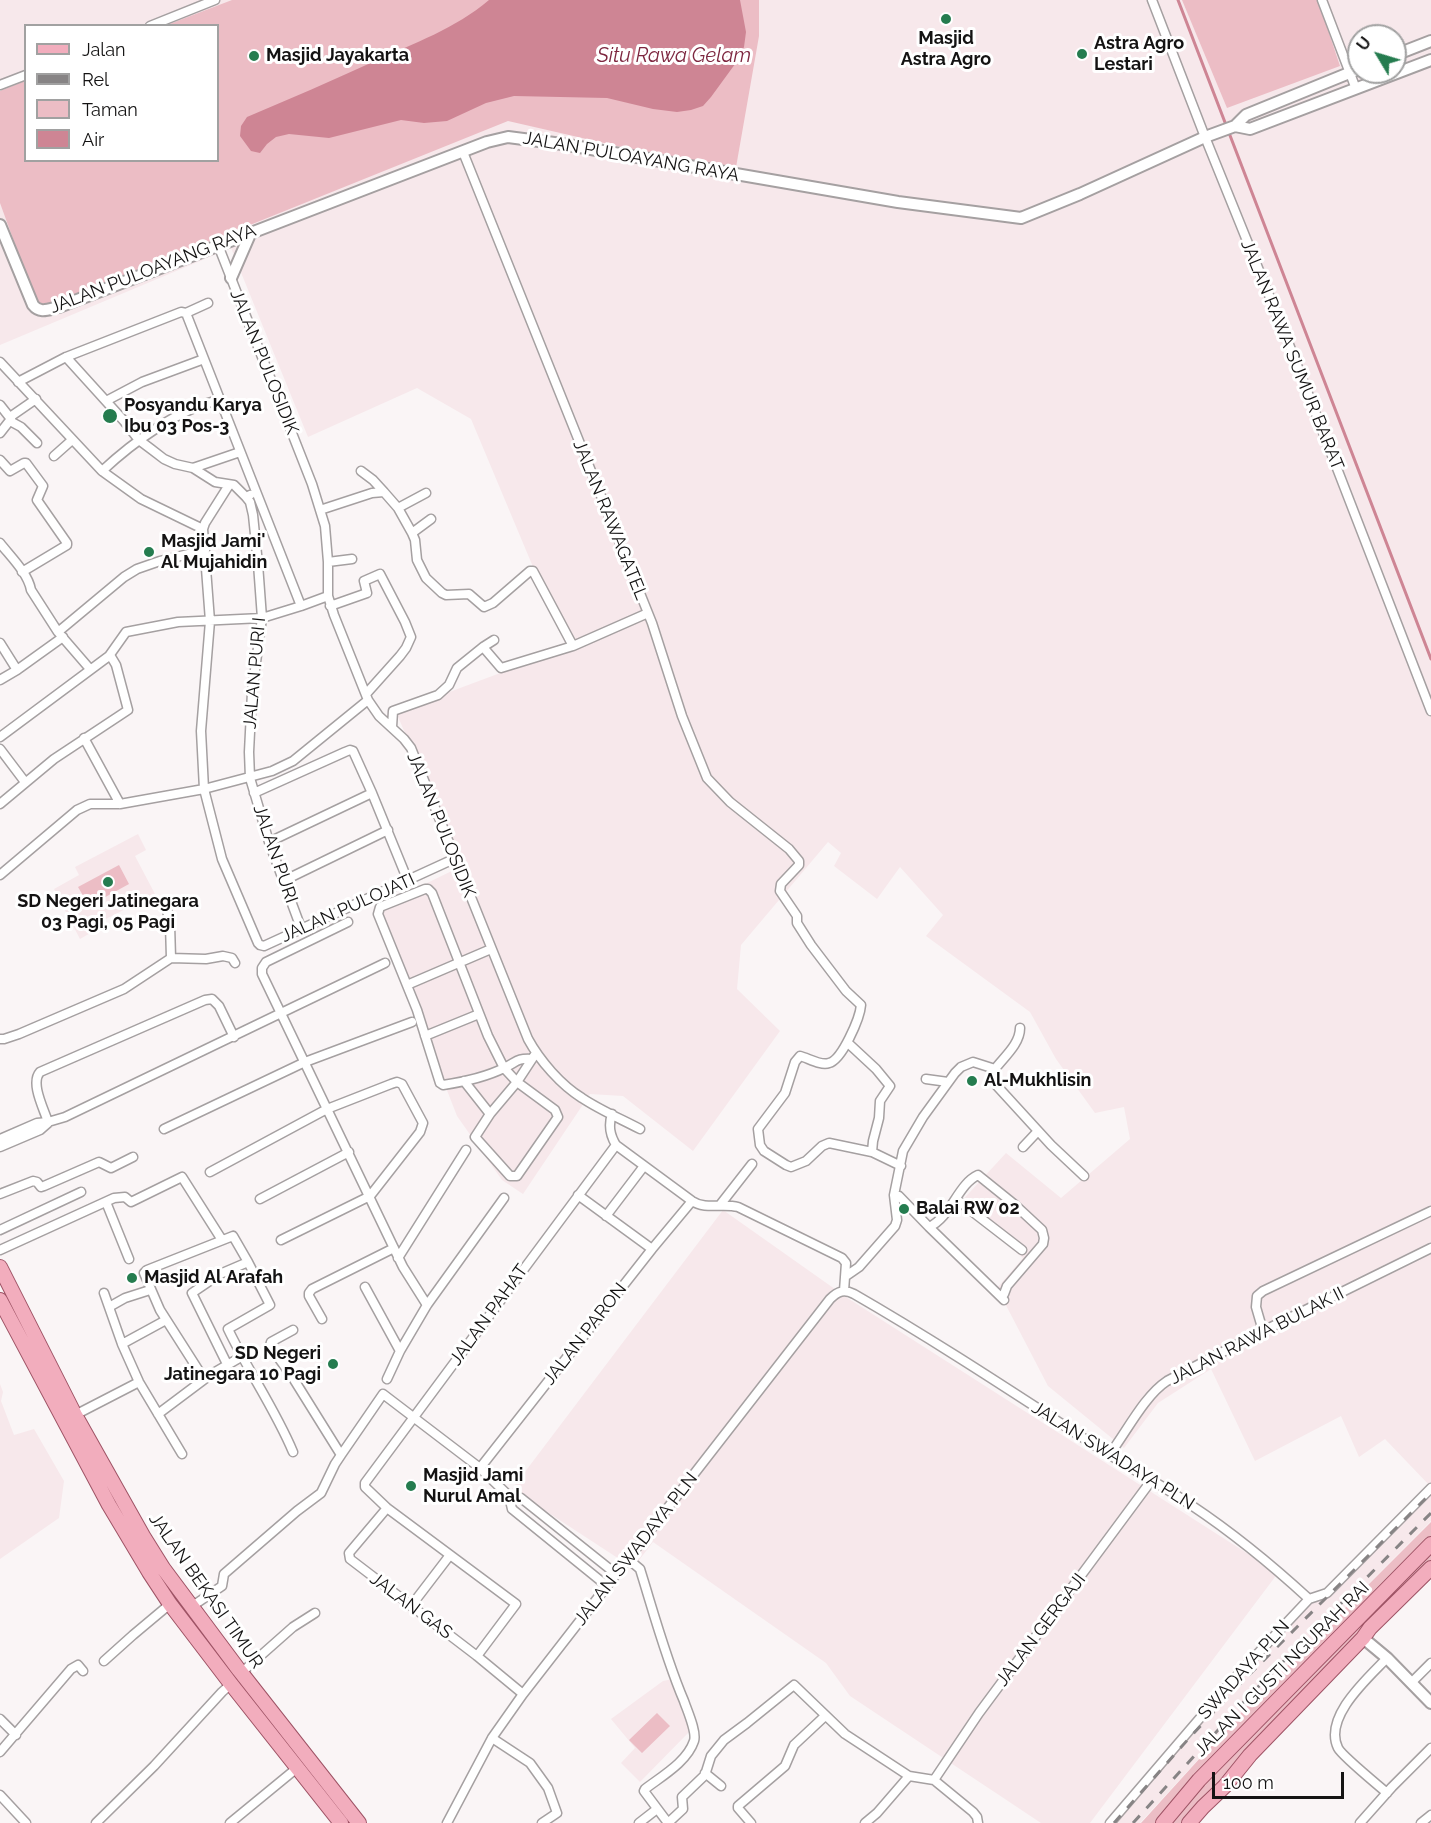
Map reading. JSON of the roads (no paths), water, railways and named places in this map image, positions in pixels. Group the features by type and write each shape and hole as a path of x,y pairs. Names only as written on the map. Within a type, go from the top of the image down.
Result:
{"main road":[{"name":"JALAN BEKASI TIMUR","path":"0,1267 75,1415 143,1536 191,1607 359,1823"},
{"name":"JALAN BEKASI TIMUR","path":"0,1300 125,1533 170,1604 341,1823"},
{"name":"JALAN I GUSTI NGURAH RAI","path":"1163,1823 1198,1780 1431,1544"},
{"name":"JALAN I GUSTI NGURAH RAI","path":"1189,1823 1370,1628 1430,1571"},
{"path":"1323,1654 1335,1667"}],"street":[{"path":"155,24 215,0"},
{"name":"JALAN RAWA SUMUR BARAT","path":"1152,0 1431,711"},
{"path":"1322,0 1347,55"},
{"path":"1407,51 1431,42"},
{"name":"JALAN PULOAYANG RAYA","path":"1233,127 1250,129 1431,60"},
{"name":"JALAN PULOAYANG RAYA","path":"0,225 33,305 37,310 43,311 59,307 251,232 508,137 898,202 1021,218 1205,137 1233,127 1245,115 1347,74"},
{"path":"0,85 24,76"},
{"path":"1355,84 1356,89"},
{"name":"JALAN RAWAGATEL","path":"463,152 648,613 682,716 707,778 730,802 789,849 800,863 779,889 797,916 797,923 811,945 846,991 861,1005 848,1043"},
{"path":"231,278 251,232"},
{"name":"JALAN PULOSIDIK","path":"218,245 312,484 325,526 330,606 367,697 379,716 411,748 534,1056 581,1098 640,1129"},
{"path":"18,382 66,357 208,303"},
{"path":"186,313 301,606"},
{"path":"66,357 139,440 164,459 193,468 216,482 234,485 246,497 256,493"},
{"path":"106,401 142,382 204,359"},
{"path":"0,362 102,471 141,499 203,529"},
{"path":"0,432 10,419 36,399"},
{"path":"102,471 139,440 176,417 220,400"},
{"path":"0,405 10,419 37,443"},
{"path":"54,456 72,440"},
{"path":"193,468 240,452"},
{"path":"0,460 10,471 26,464 44,486 37,500 68,543 22,572"},
{"path":"361,471 373,480 398,508 415,540 417,561 421,572 438,591 446,595 469,594 484,607 493,603 530,571 533,571 573,646"},
{"path":"204,789 201,732 210,621 203,529 229,485"},
{"path":"320,510 372,493 384,492"},
{"path":"398,508 426,493"},
{"name":"JALAN PURI I","path":"246,497 250,502 254,528 262,618 252,692 250,778"},
{"path":"412,533 431,519"},
{"path":"254,528 268,523"},
{"path":"0,543 22,572 60,634 90,669"},
{"path":"0,680 17,670 124,577 137,569 160,561 205,550"},
{"path":"328,562 352,559"},
{"path":"0,876 77,810 90,804 120,804 204,789 250,778 293,761 367,697 400,656 411,637 380,574 364,581 367,593 330,606"},
{"path":"1,734 110,655 123,636 131,630 178,622 262,618 328,596"},
{"path":"483,647 501,668 573,646 648,613"},
{"path":"392,727 393,711 438,695 449,685 457,668 494,640"},
{"path":"0,643 17,670"},
{"path":"0,804 54,759 128,710 116,665 110,655"},
{"path":"84,738 120,804"},
{"path":"0,749 25,783"},
{"path":"254,793 350,750 354,753 372,793 408,881"},
{"name":"JALAN PURI","path":"250,778 269,842 301,928"},
{"name":"JALAN PULOJATI","path":"204,789 222,859 260,945 264,946 456,858"},
{"path":"269,842 372,793"},
{"path":"283,881 388,830"},
{"path":"534,1056 517,1060 504,1068 464,1082 443,1085 440,1083 407,985 378,914 380,907 429,889 488,1036 504,1068 517,1082 555,1110 558,1117 517,1176 510,1176 476,1140 476,1134 517,1082 534,1056"},
{"path":"166,906 170,924 171,958"},
{"path":"348,922 266,962 262,968 262,974 398,1258 412,1284 428,1305"},
{"path":"407,985 491,950"},
{"path":"0,1039 19,1034 115,993 171,958 203,959 224,956 232,958 235,963"},
{"path":"0,1140 37,1124 65,1118 385,963"},
{"path":"48,1122 36,1083 36,1076 40,1072 205,1000 212,999 219,1006 234,1037"},
{"path":"425,1036 479,1014"},
{"path":"164,1129 305,1062 412,1022"},
{"path":"1020,1028 1020,1034 1014,1045 995,1069 992,1077 997,1086 1038,1131 1084,1176"},
{"path":"872,1152 880,1101 890,1086 876,1069 848,1043 831,1063 826,1064 803,1056 798,1058 785,1093 758,1129 758,1139 764,1151 791,1167 806,1161 825,1144 872,1152 901,1166"},
{"path":"846,1276 859,1268 895,1227 897,1220 894,1195 903,1151 908,1140 948,1082 961,1067 970,1063 995,1069"},
{"path":"926,1079 948,1082"},
{"path":"210,1173 327,1109 397,1082 405,1088 423,1123 420,1132 370,1197 281,1240"},
{"path":"464,1082 490,1114"},
{"path":"612,1114 611,1134 616,1145 692,1201 699,1205 738,1207 840,1257 846,1263 844,1291"},
{"path":"0,1147 40,1130 48,1122"},
{"path":"1023,1147 1038,1131"},
{"name":"JALAN PAHAT","path":"387,1508 365,1487 367,1479 616,1145"},
{"path":"398,1258 466,1149"},
{"path":"260,1199 349,1152"},
{"path":"0,1194 33,1181 41,1187 101,1162 111,1168 133,1157"},
{"path":"720,1205 752,1164"},
{"path":"606,1215 644,1166"},
{"path":"894,1195 899,1196 929,1227 1004,1297 1007,1286 1043,1244 1044,1238 1042,1230 978,1175 973,1177 946,1214 929,1227"},
{"path":"0,1250 114,1198 123,1197 130,1202 182,1177 222,1240"},
{"path":"0,1230 81,1192"},
{"path":"578,1195 652,1249"},
{"path":"387,1379 428,1305 504,1198"},
{"path":"956,1199 1022,1250"},
{"name":"JALAN PARON","path":"480,1468 692,1201"},
{"path":"106,1202 129,1259"},
{"path":"1263,1331 1256,1307 1257,1296 1263,1291 1431,1210"},
{"path":"204,1379 166,1320 144,1274 145,1271 233,1236 270,1305 228,1328 241,1357 274,1412 293,1452"},
{"path":"322,1320 309,1296 312,1289 394,1248"},
{"name":"JALAN RAWA BULAK II","path":"1109,1455 1158,1387 1263,1331 1431,1248"},
{"path":"227,1364 192,1293 220,1274 248,1262"},
{"path":"365,1287 400,1352"},
{"path":"109,1307 125,1298 150,1290"},
{"name":"JALAN SWADAYA PLN","path":"447,1823 492,1738 523,1694 830,1299 839,1292 854,1294 922,1334 1109,1455 1189,1503 1280,1571 1309,1599"},
{"path":"104,1293 138,1382 182,1454"},
{"path":"122,1344 166,1320"},
{"path":"293,1330 271,1342 270,1346 293,1378 341,1455"},
{"path":"158,1414 204,1379 241,1357"},
{"path":"75,1415 138,1382"},
{"path":"191,1607 222,1586 224,1574 321,1493 335,1464 383,1394 480,1468 509,1496 512,1509 607,1586"},
{"name":"JALAN GERGAJI","path":"934,1780 979,1713 1151,1481"},
{"name":"SWADAYA PLN","path":"1110,1823 1230,1683 1309,1599 1327,1593 1431,1488"},
{"path":"509,1496 521,1498 616,1574"},
{"path":"387,1508 516,1604 477,1656"},
{"name":"JALAN GAS","path":"387,1508 349,1556 357,1565 523,1694"},
{"path":"411,1606 450,1555"},
{"path":"628,1559 640,1569 673,1675 689,1713 695,1738 684,1757 644,1791 668,1823 683,1808 682,1797 705,1773 711,1756 724,1740 792,1685 796,1685 845,1734 909,1776 934,1780 973,1812 978,1823"},
{"path":"104,1662 170,1604"},
{"path":"242,1673 293,1628 315,1613"},
{"path":"1363,1638 1388,1658 1431,1703"},
{"path":"1387,1793 1339,1749 1335,1732 1340,1713 1362,1684 1388,1658"},
{"path":"1411,1683 1431,1663"},
{"path":"0,1752 71,1669 78,1665 84,1671"},
{"path":"96,1823 154,1766 231,1684"},
{"path":"751,1823 738,1806 785,1766 794,1745 825,1716"},
{"path":"0,1719 16,1735"},
{"path":"492,1738 526,1760 548,1788 557,1813 542,1823"},
{"path":"1360,1823 1431,1748"},
{"path":"230,1823 297,1768"},
{"path":"705,1773 721,1786"},
{"path":"866,1823 909,1776"},
{"path":"0,1795 26,1823"},
{"path":"639,1823 657,1809"},
{"path":"1421,1823 1431,1815"}],"water":[{"name":"Situ Rawa Gelam","path":"489,0 740,0 746,32 744,47 738,60 711,97 703,106 691,110 677,112 653,109 607,98 514,96 486,103 447,121 424,123 401,120 329,138 289,134 276,137 260,153 251,151 240,136 241,126 247,117 434,35"}],"waterway":[{"path":"1178,0 1431,659"}],"railway":[{"path":"1114,1823 1241,1683 1431,1493"},
{"path":"1133,1823 1251,1694 1431,1513"}],"place":[{"name":"Masjid Astra Agro","path":"946,19"},
{"name":"Astra Agro Lestari","path":"1082,54"},
{"name":"Masjid Jayakarta","path":"254,56"},
{"name":"Posyandu Karya Ibu 03 Pos-3","path":"110,416"},
{"name":"Masjid Jami' Al Mujahidin","path":"149,552"},
{"name":"SD Negeri Jatinegara 03 Pagi, 05 Pagi","path":"108,882"},
{"name":"Al-Mukhlisin","path":"972,1081"},
{"name":"Balai RW 02","path":"904,1209"},
{"name":"Masjid Al Arafah","path":"132,1278"},
{"name":"SD Negeri Jatinegara 10 Pagi","path":"333,1364"},
{"name":"Masjid Jami Nurul Amal","path":"411,1486"}]}
